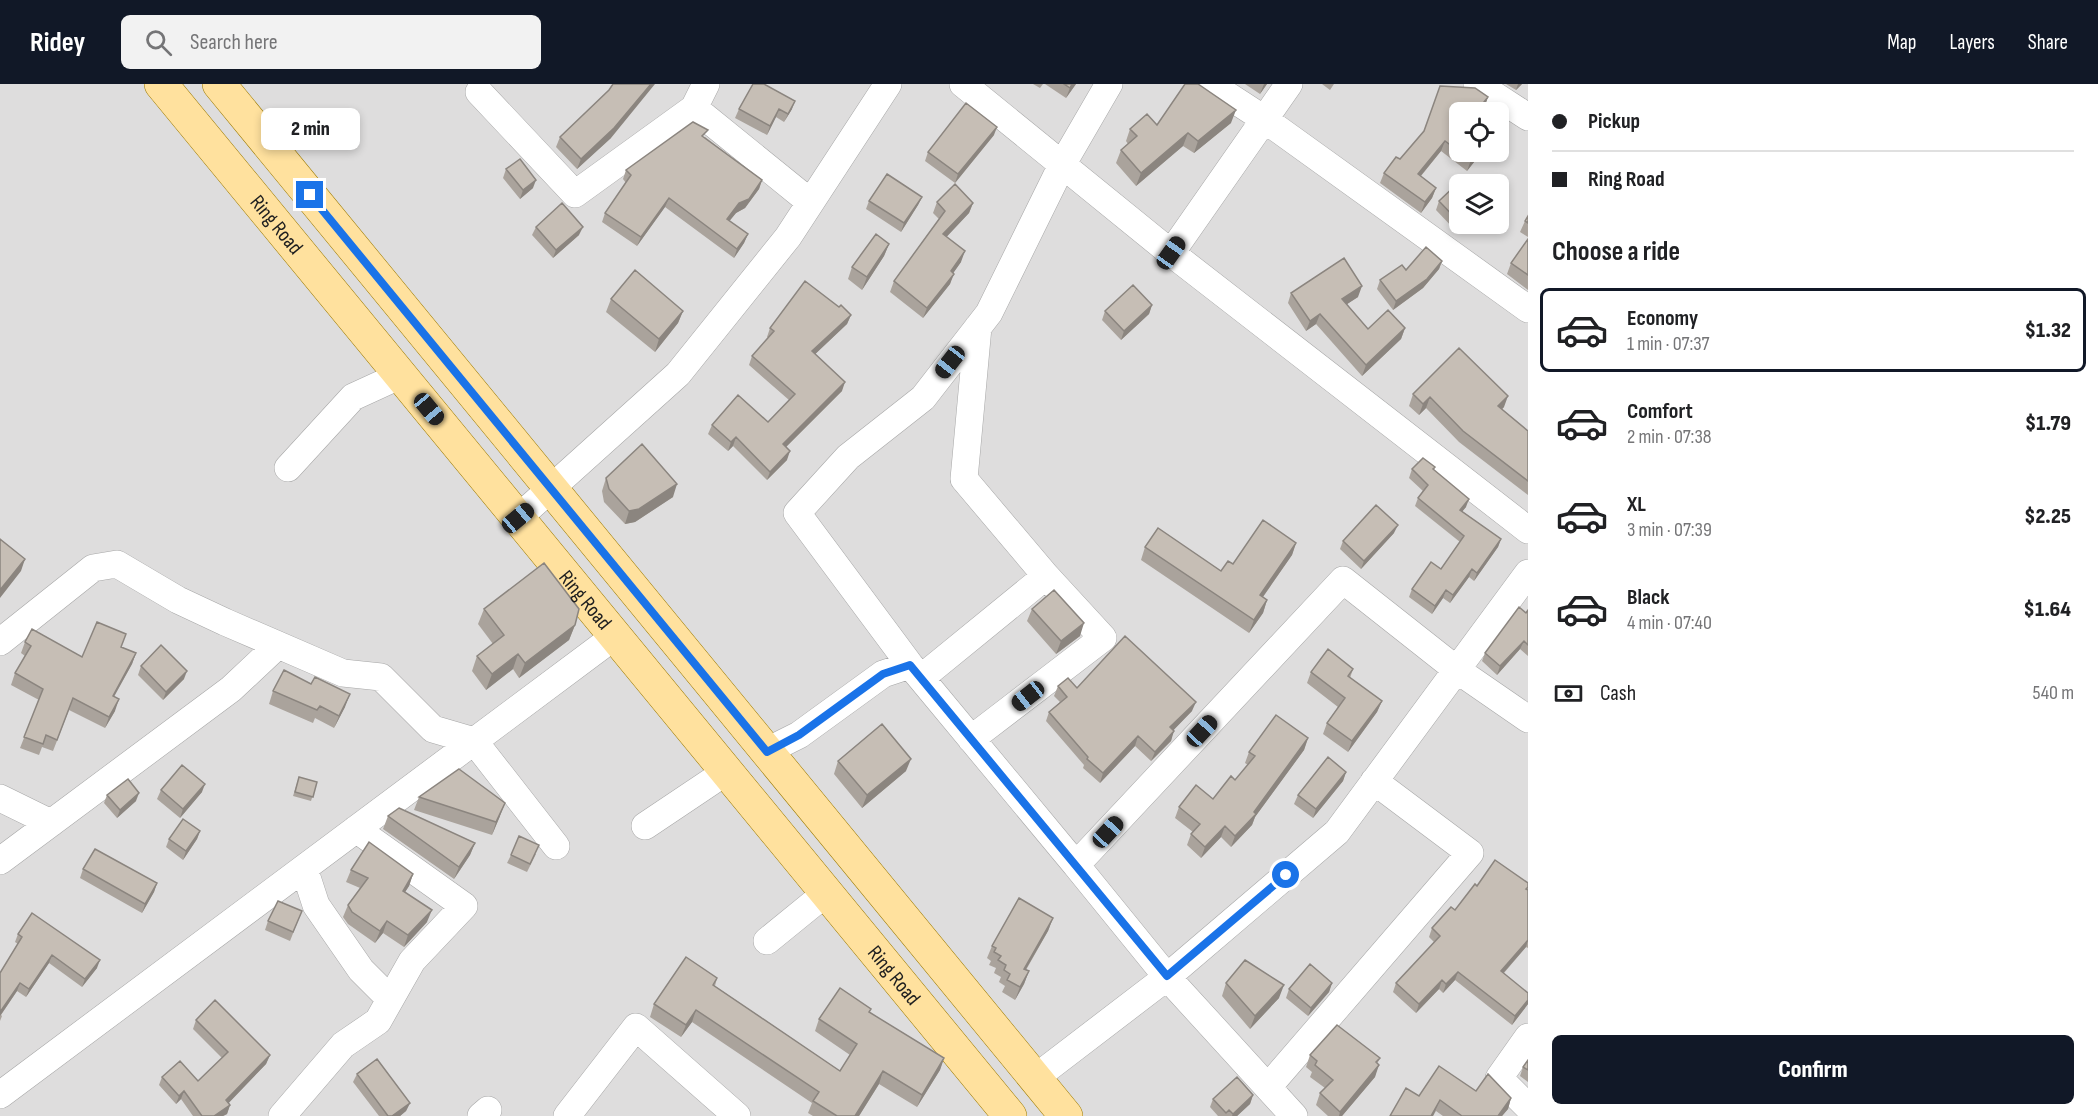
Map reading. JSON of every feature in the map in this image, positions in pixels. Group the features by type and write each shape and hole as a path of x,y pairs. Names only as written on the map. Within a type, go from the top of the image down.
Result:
{"main road":[{"name":"Ring Road","path":"161,84 1010,1116"},
{"name":"Ring Road","path":"219,84 1066,1116"},
{"path":"821,887 852,855"}],"street":[{"path":"480,87 575,194 694,108 706,84"},
{"path":"518,518 678,374 788,237 888,84"},
{"path":"963,84 1171,253 1528,530"},
{"path":"1109,84 1062,165 989,313 923,398 848,457 797,513 915,671 1167,976 1294,1116"},
{"path":"1210,84 1264,119 1528,309"},
{"path":"1171,253 1289,84"},
{"path":"1477,84 1528,117"},
{"path":"694,108 810,202"},
{"path":"972,739 1103,638 1046,576 964,479 978,327"},
{"path":"288,468 353,397 401,375"},
{"path":"0,642 93,567 117,564 178,600 342,673 381,677 433,729 474,741 556,846"},
{"path":"1035,1078 1167,976 1337,832 1528,573"},
{"path":"767,752 799,735 883,674 915,671 1046,576"},
{"path":"1076,865 1343,580 1457,670 1528,719"},
{"path":"0,1095 615,636"},
{"path":"0,861 231,689 278,645"},
{"path":"645,826 727,771"},
{"path":"1268,1087 1470,853 1374,781"},
{"path":"0,798 51,823"},
{"path":"282,1116 343,1045 378,1021 412,961 464,906 356,829"},
{"path":"304,868 316,905 361,970 390,999"},
{"path":"767,941 821,887"},
{"path":"567,1116 636,1027 737,1116"},
{"path":"1528,1037 1498,1078 1528,1107"}],"shaded area":[{"path":"0,84 1528,84 1528,1116 0,1116"}],"building":[{"path":"613,84 651,84 614,128 581,159 560,137"},
{"path":"753,84 764,84 795,101 788,114 779,109 770,126 739,109"},
{"path":"1185,84 1198,84 1236,110 1198,141 1188,133 1141,173 1121,150 1137,136 1130,129 1147,114 1157,125"},
{"path":"1440,86 1475,88 1488,97 1484,102 1449,102 1449,144 1445,141 1418,174 1436,188 1425,202 1384,173 1396,157 1400,159 1424,131"},
{"path":"966,103 997,127 958,174 928,152"},
{"path":"693,122 708,130 702,136 762,180 749,199 739,203 727,219 748,234 737,249 669,198 641,237 605,213 631,175 626,170"},
{"path":"520,159 536,180 523,190 506,169"},
{"path":"887,174 922,197 904,223 869,201"},
{"path":"955,184 973,203 943,234 965,251 951,271 954,274 927,308 894,281 945,211 937,202"},
{"path":"1449,192 1449,212 1439,201"},
{"path":"562,203 583,227 556,250 536,227"},
{"path":"876,234 889,244 867,277 852,267"},
{"path":"1528,239 1528,275 1511,263"},
{"path":"1426,247 1442,261 1427,279 1396,301 1380,280 1402,265 1406,270"},
{"path":"1344,258 1362,286 1342,299 1368,329 1388,310 1405,328 1366,365 1320,314 1310,321 1291,293"},
{"path":"635,270 683,311 659,339 611,299"},
{"path":"805,281 839,307 841,305 851,315 812,351 845,382 783,444 790,451 770,472 736,437 731,442 712,425 738,395 768,422 795,394 752,356 774,331 770,328"},
{"path":"1133,285 1152,305 1124,331 1105,311"},
{"path":"1459,348 1508,396 1498,406 1528,431 1528,481 1463,431 1430,397 1423,404 1413,394"},
{"path":"642,444 677,484 639,509 629,511 609,489 606,478"},
{"path":"1423,458 1469,499 1460,510 1501,539 1477,573 1472,569 1453,595 1446,590 1435,606 1412,589 1431,562 1441,569 1464,536 1418,498 1428,485 1412,469"},
{"path":"1376,505 1398,525 1364,561 1343,541"},
{"path":"1263,520 1296,543 1260,595 1267,600 1254,620 1145,547 1158,528 1221,571 1228,561 1233,564"},
{"path":"0,539 25,559 0,590"},
{"path":"544,563 579,609 575,625 525,663 518,654 492,674 477,656 504,635 484,609"},
{"path":"1054,590 1084,623 1061,641 1032,609"},
{"path":"1519,607 1526,613 1528,610 1528,645 1524,641 1500,666 1485,653"},
{"path":"97,622 126,634 121,647 136,653 113,696 119,699 109,717 73,698 57,740 46,735 43,744 24,737 43,689 15,673 31,646 25,642 32,629 82,657"},
{"path":"1125,636 1196,702 1170,727 1174,731 1155,752 1138,736 1103,773 1087,759 1088,757 1049,712 1067,697 1058,686 1068,678 1077,688"},
{"path":"161,645 187,671 166,692 141,666"},
{"path":"1328,649 1353,669 1348,676 1382,701 1352,741 1327,723 1345,698 1311,672"},
{"path":"284,670 311,684 315,677 350,694 339,716 320,706 317,710 273,691"},
{"path":"1276,715 1308,738 1254,812 1256,814 1235,836 1225,826 1205,847 1191,834 1200,824 1179,807 1196,785 1213,799 1231,776 1235,780 1255,756 1249,752"},
{"path":"882,724 911,759 867,795 838,761"},
{"path":"1328,757 1346,772 1316,809 1298,795"},
{"path":"182,765 205,784 183,809 161,790"},
{"path":"459,769 505,803 496,822 419,797"},
{"path":"299,777 317,782 313,797 295,792"},
{"path":"128,779 139,793 120,810 107,795"},
{"path":"399,808 475,843 459,867 388,816"},
{"path":"183,819 200,831 186,851 169,839"},
{"path":"519,836 539,845 530,864 511,855"},
{"path":"369,842 413,874 403,891 432,910 408,935 387,921 380,931 352,912 348,905 368,878 351,870"},
{"path":"95,849 157,883 145,904 83,869"},
{"path":"1495,860 1528,883 1526,889 1528,890 1528,940 1501,971 1528,993 1528,1000 1515,1016 1458,972 1446,984 1442,980 1419,1004 1396,983 1440,936 1432,928 1451,907 1455,910 1475,884 1477,886"},
{"path":"1019,898 1053,918 1024,969 1029,971 1020,987 1007,980 1010,974 1004,970 1006,965 998,960 1001,956 994,952 996,948 992,946"},
{"path":"278,901 302,911 293,932 268,921"},
{"path":"32,913 100,960 85,979 52,955 29,989 20,983 0,1012 0,973 22,937 18,934"},
{"path":"686,957 717,978 713,985 840,1071 857,1044 819,1019 840,988 871,1009 869,1012 944,1058 922,1095 883,1071 855,1116 837,1116 813,1101 819,1092 696,1010 686,1025 654,1004"},
{"path":"1245,960 1284,985 1255,1016 1226,983"},
{"path":"1310,964 1332,983 1311,1008 1289,989"},
{"path":"215,1000 270,1055 226,1100 230,1105 214,1116 202,1116 184,1091 179,1096 162,1077 180,1061 198,1081 228,1052 196,1020"},
{"path":"1337,1025 1380,1058 1376,1062 1379,1065 1340,1112 1320,1093 1333,1080 1315,1065 1317,1061 1310,1055"},
{"path":"377,1059 410,1103 392,1116 388,1116 357,1074"},
{"path":"1528,1060 1528,1070 1523,1067"},
{"path":"1439,1066 1476,1091 1488,1074 1511,1098 1498,1116 1462,1116 1440,1100 1431,1116 1390,1116 1406,1088 1419,1096"},
{"path":"1237,1077 1253,1095 1233,1114 1229,1110 1226,1113 1213,1099"}],"route":[{"path":"310,195 767,752 799,735 883,674 910,665 1167,976 1286,875"}]}
